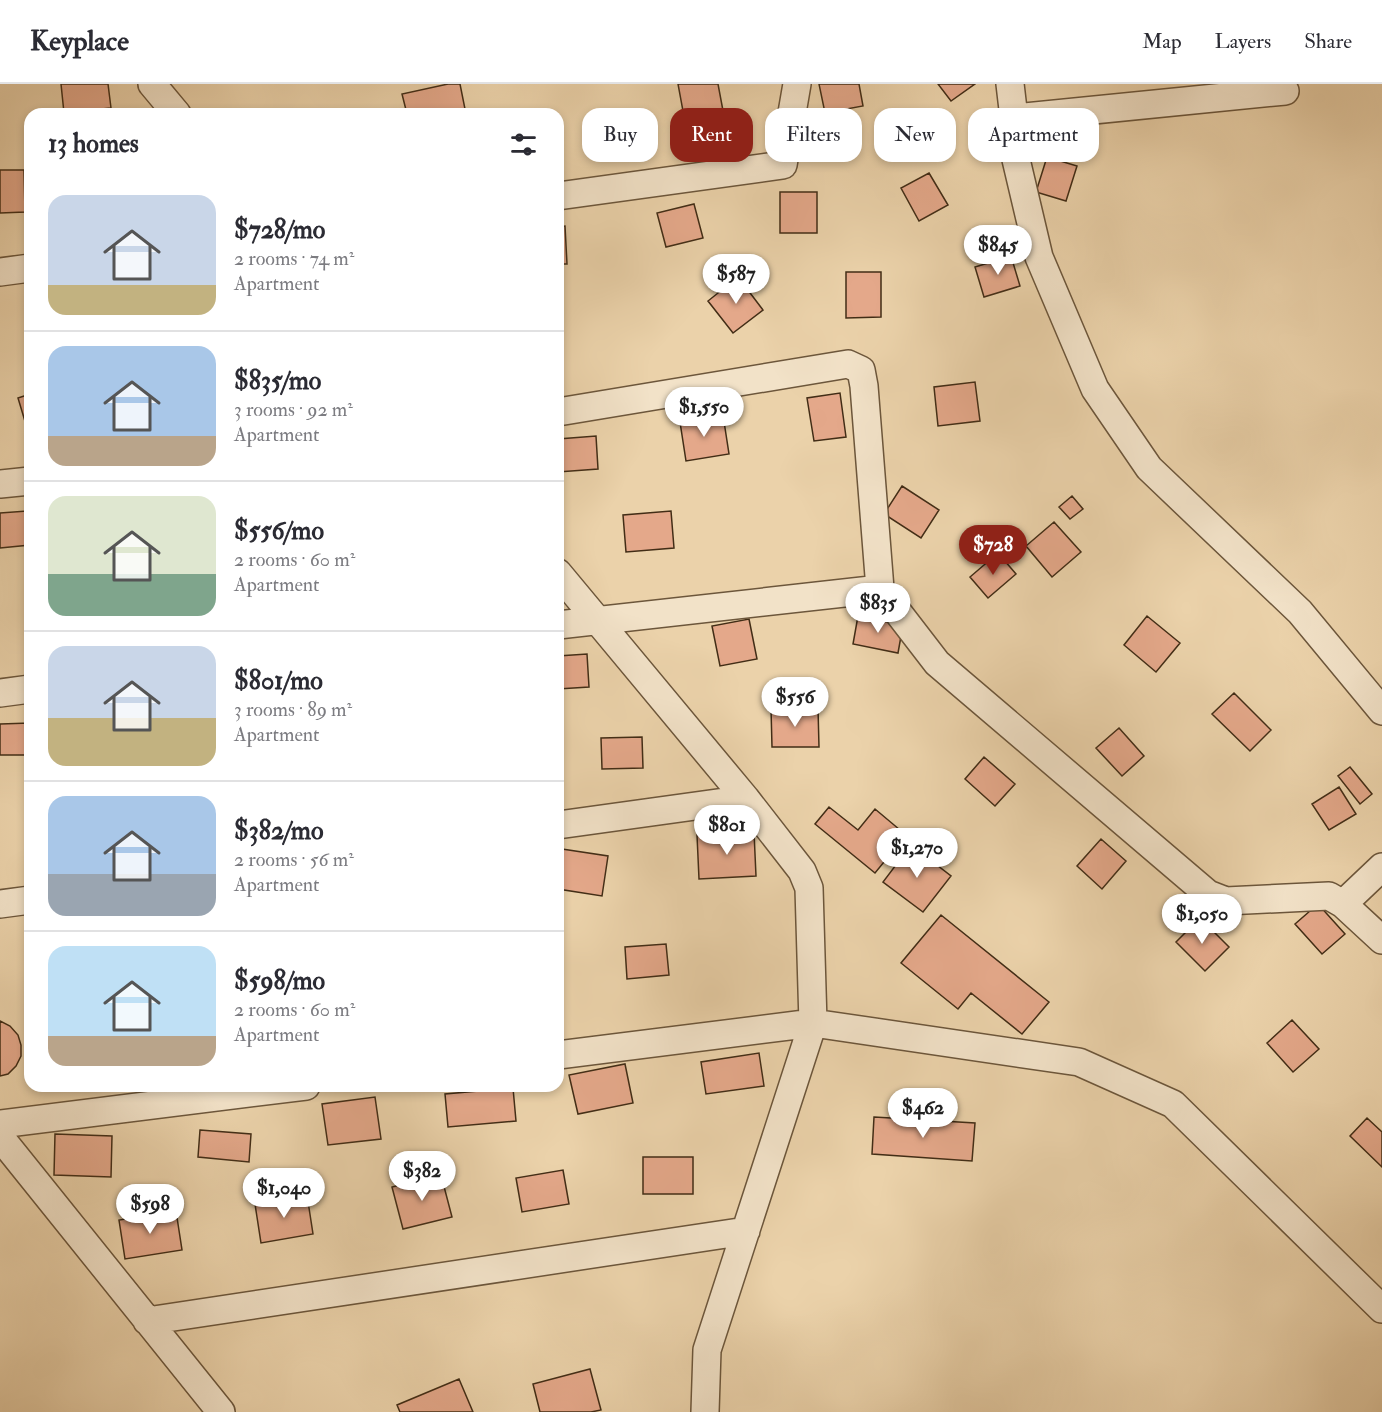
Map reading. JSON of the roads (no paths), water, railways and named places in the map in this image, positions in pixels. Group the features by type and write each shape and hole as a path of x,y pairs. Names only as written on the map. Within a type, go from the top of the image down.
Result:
{"street":[{"path":"152,84 172,108"},
{"path":"564,195 783,165 797,84"},
{"path":"1010,84 1013,108"},
{"path":"1099,110 1285,91"},
{"path":"1017,162 1039,257 1095,389 1149,468 1300,612 1382,711"},
{"path":"0,272 24,269"},
{"path":"564,411 848,364 861,370 880,589 937,663 1208,894 1227,901 1329,896 1342,904 1382,940"},
{"path":"0,484 24,482"},
{"path":"564,580 746,799 807,878 809,888 813,1023 707,1350 705,1412"},
{"path":"564,624 880,589"},
{"path":"0,693 24,690"},
{"path":"564,824 746,799"},
{"path":"1342,904 1382,867"},
{"path":"0,904 24,901"},
{"path":"564,1053 813,1023 1079,1062 1173,1104 1382,1309"},
{"path":"0,1124 258,1092"},
{"path":"0,1137 221,1412"},
{"path":"147,1322 746,1231"}]}
